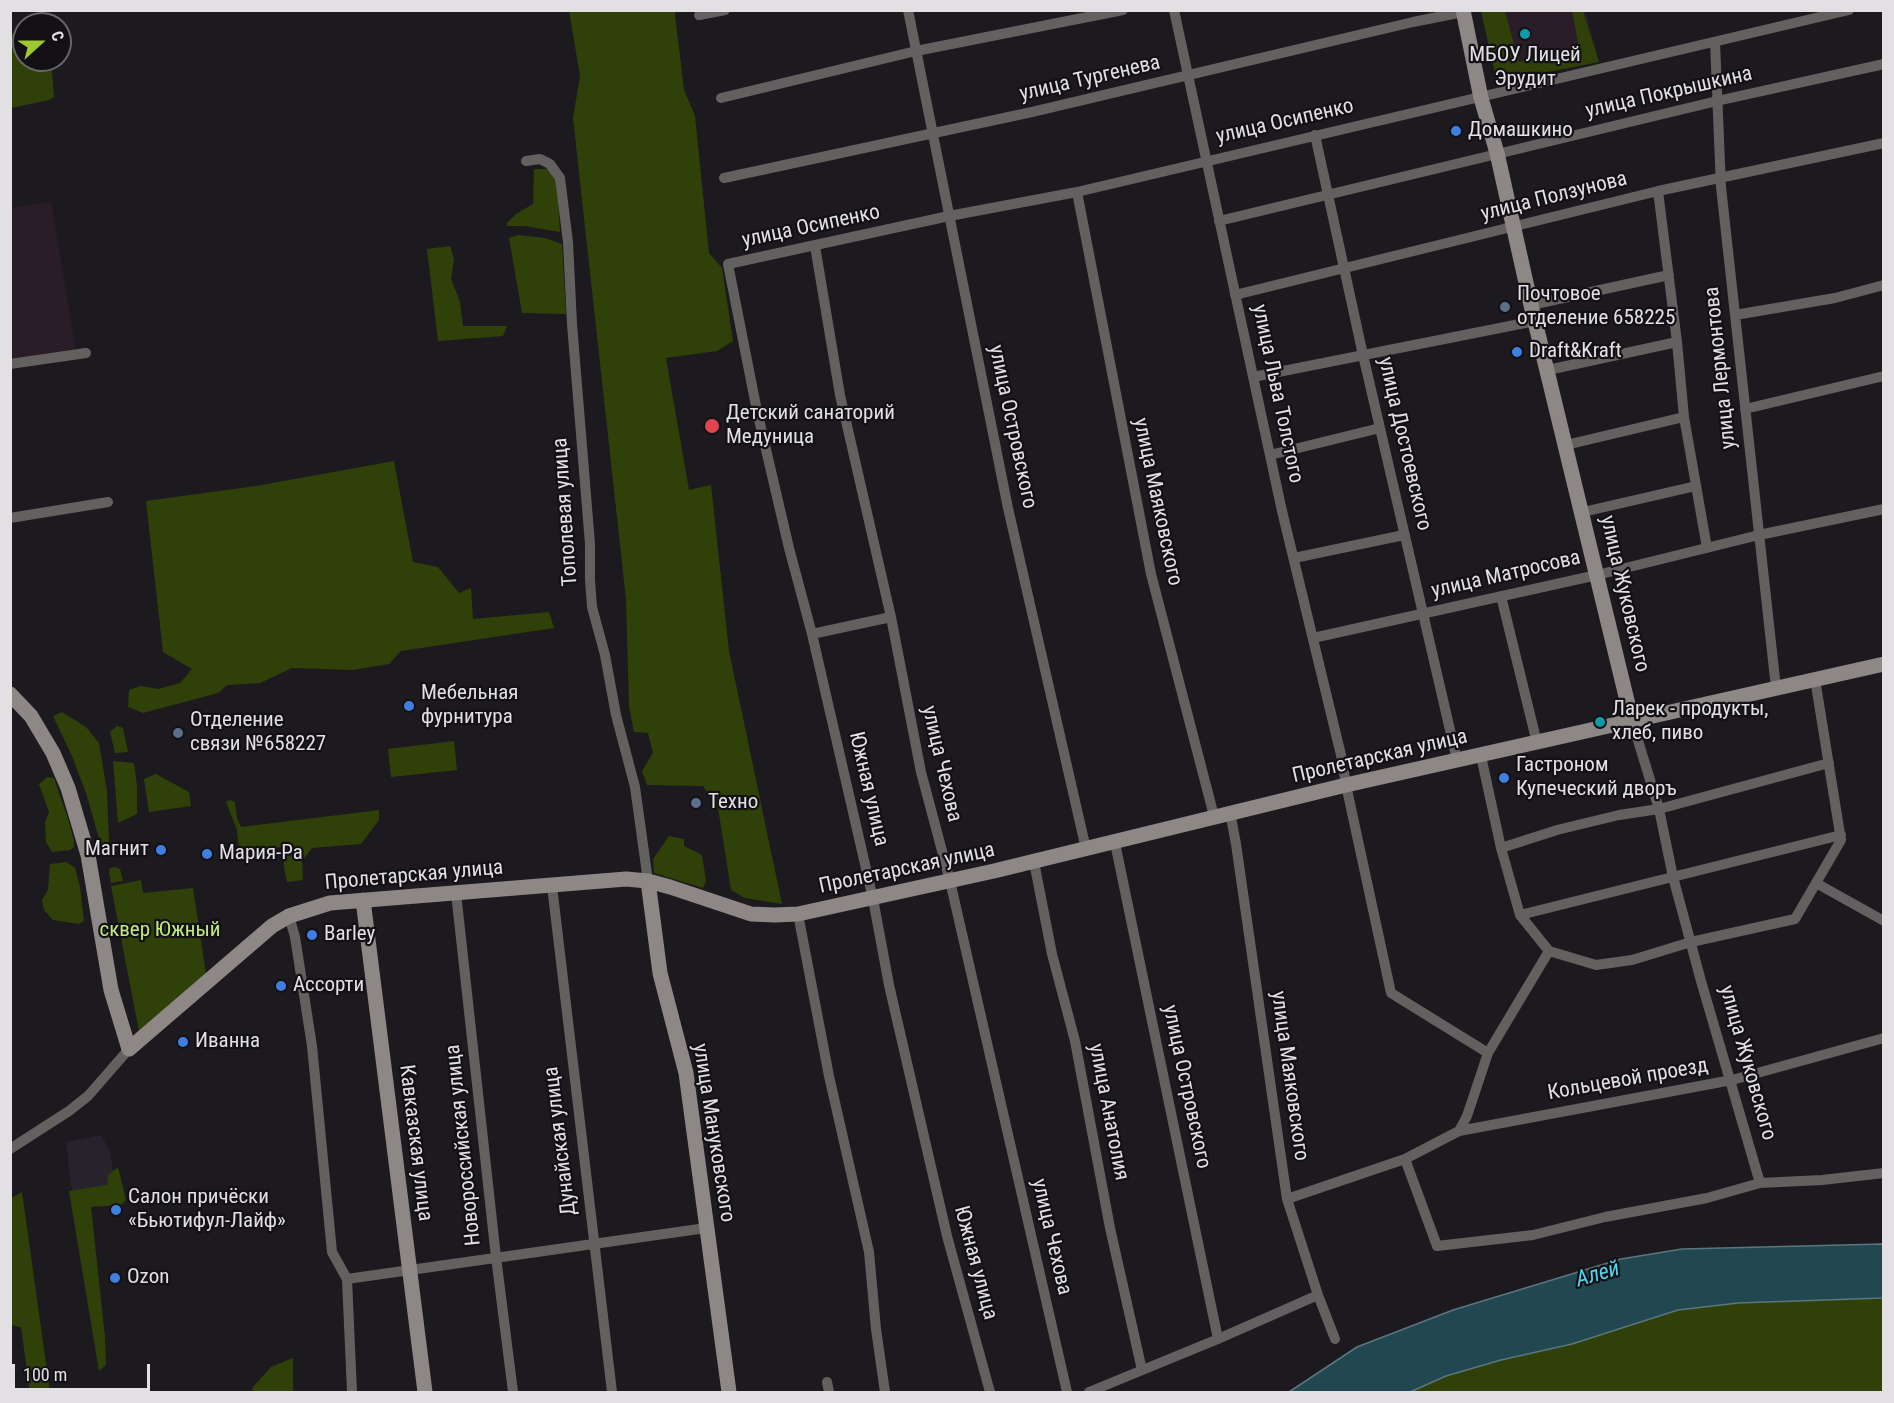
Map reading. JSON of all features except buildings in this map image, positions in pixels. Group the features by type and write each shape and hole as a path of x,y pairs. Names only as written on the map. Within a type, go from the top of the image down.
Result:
{"street":[{"path":"699,15 725,10"},
{"name":"улица Островского","path":"908,10 1008,508 1086,849"},
{"path":"721,98 916,51 1123,10"},
{"name":"улица Льва Толстого","path":"1174,10 1270,455 1341,755 1391,993 1488,1053"},
{"name":"улица Осипенко","path":"728,264 949,216 1077,192 1849,10"},
{"name":"улица Тургенева","path":"724,178 1188,76 1463,11"},
{"name":"улица Жуковского","path":"1463,11 1481,98 1497,153 1531,306 1583,512 1632,721 1659,809 1673,878 1760,1183"},
{"name":"улица Лермонтова","path":"1715,42 1720,178 1776,688"},
{"name":"улица Покрышкина","path":"1219,221 1717,101 1884,64"},
{"name":"улица Достоевского","path":"1316,135 1363,355 1457,760"},
{"name":"улица Ползунова","path":"1235,295 1658,191 1884,143"},
{"name":"Тополевая улица","path":"526,160 540,159 550,164 560,177 568,242 572,324 590,544 592,607 605,655 616,715 635,786 648,881"},
{"path":"1658,191 1684,417 1707,548"},
{"name":"улица Маяковского","path":"1077,192 1151,574 1214,816"},
{"name":"улица Чехова","path":"815,246 840,395 891,617 921,772 950,881 1067,1392"},
{"name":"Южная улица","path":"728,264 757,411 812,634 873,899 889,985 944,1224 990,1392"},
{"path":"1531,306 1669,275"},
{"path":"1735,315 1835,298 1884,285"},
{"path":"1253,377 1535,321"},
{"path":"1548,370 1677,342"},
{"path":"10,364 86,353"},
{"path":"1745,409 1884,376"},
{"path":"1566,445 1684,417"},
{"path":"1270,455 1380,428"},
{"path":"1583,512 1696,486"},
{"path":"10,518 108,502"},
{"name":"улица Матросова","path":"1313,638 1597,575 1759,535 1884,509"},
{"path":"1294,558 1404,535"},
{"path":"1501,596 1537,743"},
{"path":"812,634 891,617"},
{"name":"Пролетарская улица","path":"10,1149 88,1096 129,1049 272,926 289,916 330,903 626,879 648,881 751,914 798,914 1034,862 1346,785 1884,664"},
{"path":"1481,756 1501,848 1520,915 1549,951 1596,965 1632,960 1691,942 1795,918 1841,840 1815,680"},
{"path":"10,694 31,716 53,753 68,788 88,855 111,990 129,1049"},
{"path":"1501,848 1577,825 1659,809 1829,763"},
{"name":"улица Маяковского","path":"1230,812 1287,1199 1335,1339"},
{"path":"1520,915 1840,836"},
{"name":"улица Островского","path":"1114,843 1218,1339"},
{"name":"улица Анатолия","path":"1034,862 1052,954 1075,1041 1110,1228 1142,1370"},
{"name":"улица Мануковского","path":"648,881 660,973 686,1073 729,1392"},
{"path":"1816,883 1884,921"},
{"name":"Дунайская улица","path":"552,886 612,1392"},
{"name":"Новороссийская улица","path":"456,893 513,1392"},
{"name":"Кавказская улица","path":"363,900 425,1392"},
{"path":"798,914 829,1076 869,1252 885,1392"},
{"path":"289,916 295,937 312,1043 332,1252 347,1279 352,1392"},
{"path":"1459,1131 1467,1116 1488,1053 1549,951"},
{"name":"Кольцевой проезд","path":"1287,1199 1406,1159 1459,1131 1732,1080 1884,1038"},
{"path":"1406,1159 1437,1246 1533,1235 1605,1217 1707,1198 1760,1183 1822,1180 1884,1173"},
{"path":"347,1279 496,1257 593,1246 706,1228"},
{"path":"1089,1392 1218,1339 1318,1294"}],"shaded area":[{"path":"1486,11 1586,11 1596,51 1501,78"},
{"path":"51,202 76,351 11,360 11,208"},
{"path":"101,1135 110,1152 117,1193 73,1200 66,1142"}],"green space":[{"path":"569,11 676,11 684,90 695,116 709,253 722,268 733,341 717,351 666,358 689,490 711,485 729,651 782,904 745,898 731,890 718,808 703,786 647,785 642,771 653,753 648,733 634,732 629,706 626,599 573,118 580,76"},
{"path":"1481,11 1505,11 1519,62 1579,47 1572,11 1583,11 1599,62 1497,82"},
{"path":"12,36 12,72 52,72 54,97 11,108"},
{"path":"534,169 549,169 557,182 560,232 525,226 507,226 516,214 533,204"},
{"path":"518,235 545,238 562,244 566,314 522,313 509,238"},
{"path":"450,246 454,259 451,279 460,302 463,326 507,326 503,336 438,341 427,249"},
{"path":"394,461 413,562 438,567 459,593 471,588 473,619 549,612 554,628 401,651 389,664 353,670 292,668 260,683 227,685 218,693 143,713 128,707 129,690 141,686 158,689 180,683 192,669 163,652 146,501 256,486"},
{"path":"62,712 86,727 99,743 107,791 109,842 101,845 86,793 53,716"},
{"path":"117,726 123,728 128,752 115,753 110,732"},
{"path":"454,741 457,770 391,777 388,749"},
{"path":"113,761 134,763 137,786 137,814 118,823"},
{"path":"156,774 189,792 191,806 149,812 144,779"},
{"path":"47,777 54,778 69,822 74,841 74,847 70,850 52,852 46,842 45,823 49,812 39,784"},
{"path":"230,800 235,802 241,827 379,810 379,820 361,844 312,848 302,861 303,880 287,882 284,850 281,847 242,853 239,850 237,830 226,802"},
{"path":"669,836 684,839 684,846 702,855 706,881 703,888 654,873 653,859"},
{"path":"67,862 75,868 80,887 84,921 79,924 53,920 44,910 42,900 48,890 50,864"},
{"path":"110,868 120,869 123,881 111,883"},
{"name":"сквер Южный","path":"141,880 143,893 193,888 206,974 139,1031 111,886"},
{"path":"118,1167 126,1200 121,1205 91,1207 105,1337 106,1365 99,1371 69,1191 107,1185 108,1175"},
{"path":"22,1192 50,1392 30,1392 21,1327 11,1325 11,1198"},
{"path":"1883,1298 1883,1392 1410,1392 1446,1376 1501,1360 1572,1344 1678,1310 1738,1303"},
{"path":"293,1358 293,1392 252,1392 253,1387 271,1367"}],"water":[{"name":"Алей","path":"1883,1244 1883,1298 1738,1303 1678,1310 1572,1344 1501,1360 1446,1376 1410,1392 1289,1392 1357,1347 1453,1310 1621,1259 1682,1249"}],"place":[{"name":"МБОУ Лицей Эрудит","path":"1525,34"},
{"name":"Домашкино","path":"1456,131"},
{"name":"Почтовое отделение 658225","path":"1505,307"},
{"name":"Draft&Kraft","path":"1517,352"},
{"name":"Детский санаторий Медуница","path":"712,426"},
{"name":"Мебельная фурнитура","path":"409,706"},
{"name":"Ларек - продукты, хлеб, пиво","path":"1600,722"},
{"name":"Отделение связи №658227","path":"178,733"},
{"name":"Гастроном Купеческий дворъ","path":"1504,778"},
{"name":"Техно","path":"696,803"},
{"name":"Магнит","path":"161,850"},
{"name":"Мария-Ра","path":"207,854"},
{"name":"Barley","path":"312,935"},
{"name":"Ассорти","path":"281,986"},
{"name":"Иванна","path":"183,1042"},
{"name":"Салон причёски «Бьютифул-Лайф»","path":"116,1210"},
{"name":"Ozon","path":"115,1278"}]}
